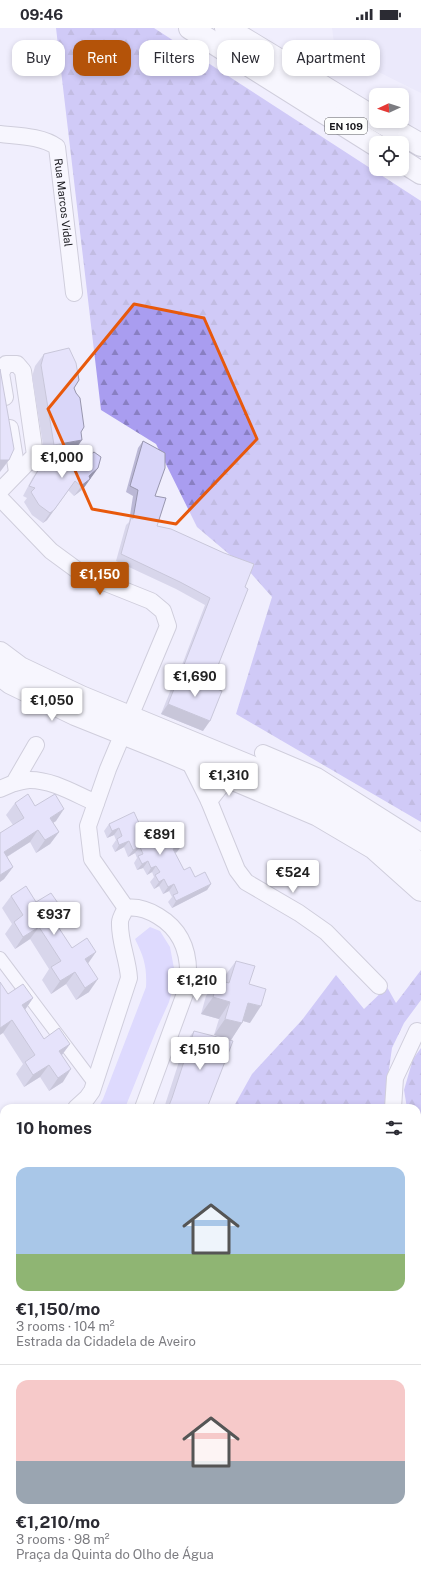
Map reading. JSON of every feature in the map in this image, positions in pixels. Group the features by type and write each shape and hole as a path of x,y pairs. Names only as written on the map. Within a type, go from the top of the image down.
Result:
{"main road":[{"name":"EN 109","path":"190,28 369,141"},
{"name":"EN 109","path":"226,28 369,115"},
{"name":"EN 109","path":"391,128 421,145"},
{"path":"409,166 421,174"},
{"path":"0,653 20,668 81,697 278,778 326,800 384,835 421,865"},
{"path":"0,675 11,683 56,705 130,718 189,761 318,815 374,848 421,890"}],"street":[{"name":"Rua Marcos Vidal","path":"0,134 51,142 57,147 74,293"},
{"path":"0,491 35,455 23,371 17,364 6,364 1,373 18,472"},
{"path":"0,498 51,551 81,573 151,601 163,611 168,626 88,826 92,859 126,908"},
{"path":"7,786 36,745"},
{"path":"263,753 317,776 421,842"},
{"path":"189,761 209,801 237,870 246,882 299,913 326,932 379,986"},
{"path":"209,801 228,777"},
{"path":"7,786 28,780 40,781 60,787 96,803"},
{"path":"126,908 136,906 152,912 173,927 181,938 189,971 187,988 144,1104"},
{"path":"80,1104 87,1098 94,1083 129,978 128,961 122,943 120,921 126,908"},
{"path":"0,958 94,1083"},
{"path":"393,1104 395,1078 420,1028"}],"highlighted area":[{"path":"134,304 204,318 257,439 176,524 92,509 48,409"}],"shaded area":[{"path":"332,28 421,28 421,93 380,73 380,40 334,40"},
{"path":"150,927 160,931 170,947 176,979 169,1002 127,1104 100,1104 146,987 144,962 141,951 135,939"}],"green space":[{"path":"56,28 154,28 173,40 139,40 139,76 209,76 209,64 217,69 217,76 228,76 369,167 369,176 382,176 421,201 421,822 236,714 272,597 249,571 197,527 156,444 101,410 62,76 65,76 65,40 57,40"},
{"path":"421,970 421,1000 404,1023 392,1048 387,1083 386,1104 235,1104 252,1074 302,1020 336,975 364,1009 387,987 396,1003"},
{"path":"421,1048 421,1104 406,1104 404,1090 413,1059"}],"building":[{"path":"69,348 76,363 79,380 74,388 80,398 84,427 81,432 82,440 54,445 41,365 44,354"},
{"path":"0,369 14,449 9,460 0,460"},
{"path":"143,441 165,453 165,468 155,496 166,498 157,526 171,529 224,553 254,564 245,587 248,589 210,686 180,675 210,598 121,554 131,518 133,519 138,490 130,486"},
{"path":"82,452 87,457 94,452 101,457 98,468 89,476 90,479 81,486 75,481 54,510 50,513 39,505 31,492 35,488 29,486 40,467 45,471 56,458 62,459 71,455 77,456"},
{"path":"180,674 222,691 210,721 168,704"},
{"path":"28,794 35,806 55,794 64,809 50,818 59,832 45,840 38,830 4,852 13,867 0,875 0,833 24,818 15,803"},
{"path":"134,812 144,834 158,827 166,846 179,840 182,845 173,849 184,870 190,867 195,877 205,872 211,884 176,901 173,895 178,893 174,884 168,887 164,879 159,882 155,875 160,872 156,866 151,868 148,861 142,864 138,856 143,854 140,847 133,850 129,841 119,845 117,839 122,836 119,828 112,831 109,824"},
{"path":"26,886 36,902 51,893 60,906 49,913 72,948 87,938 96,952 85,959 98,979 85,988 75,972 60,981 51,967 61,961 39,927 23,937 14,922 23,915 11,896"},
{"path":"236,961 255,966 249,984 266,989 261,1006 248,1003 242,1023 225,1019 230,1002 213,997 218,980 229,983"},
{"path":"0,982 8,994 23,984 33,998 22,1005 44,1039 59,1028 70,1044 59,1051 71,1069 58,1078 49,1065 33,1075 25,1062 35,1055 12,1020 0,1028"},
{"path":"194,1031 233,1041 209,1104 170,1104"}]}
